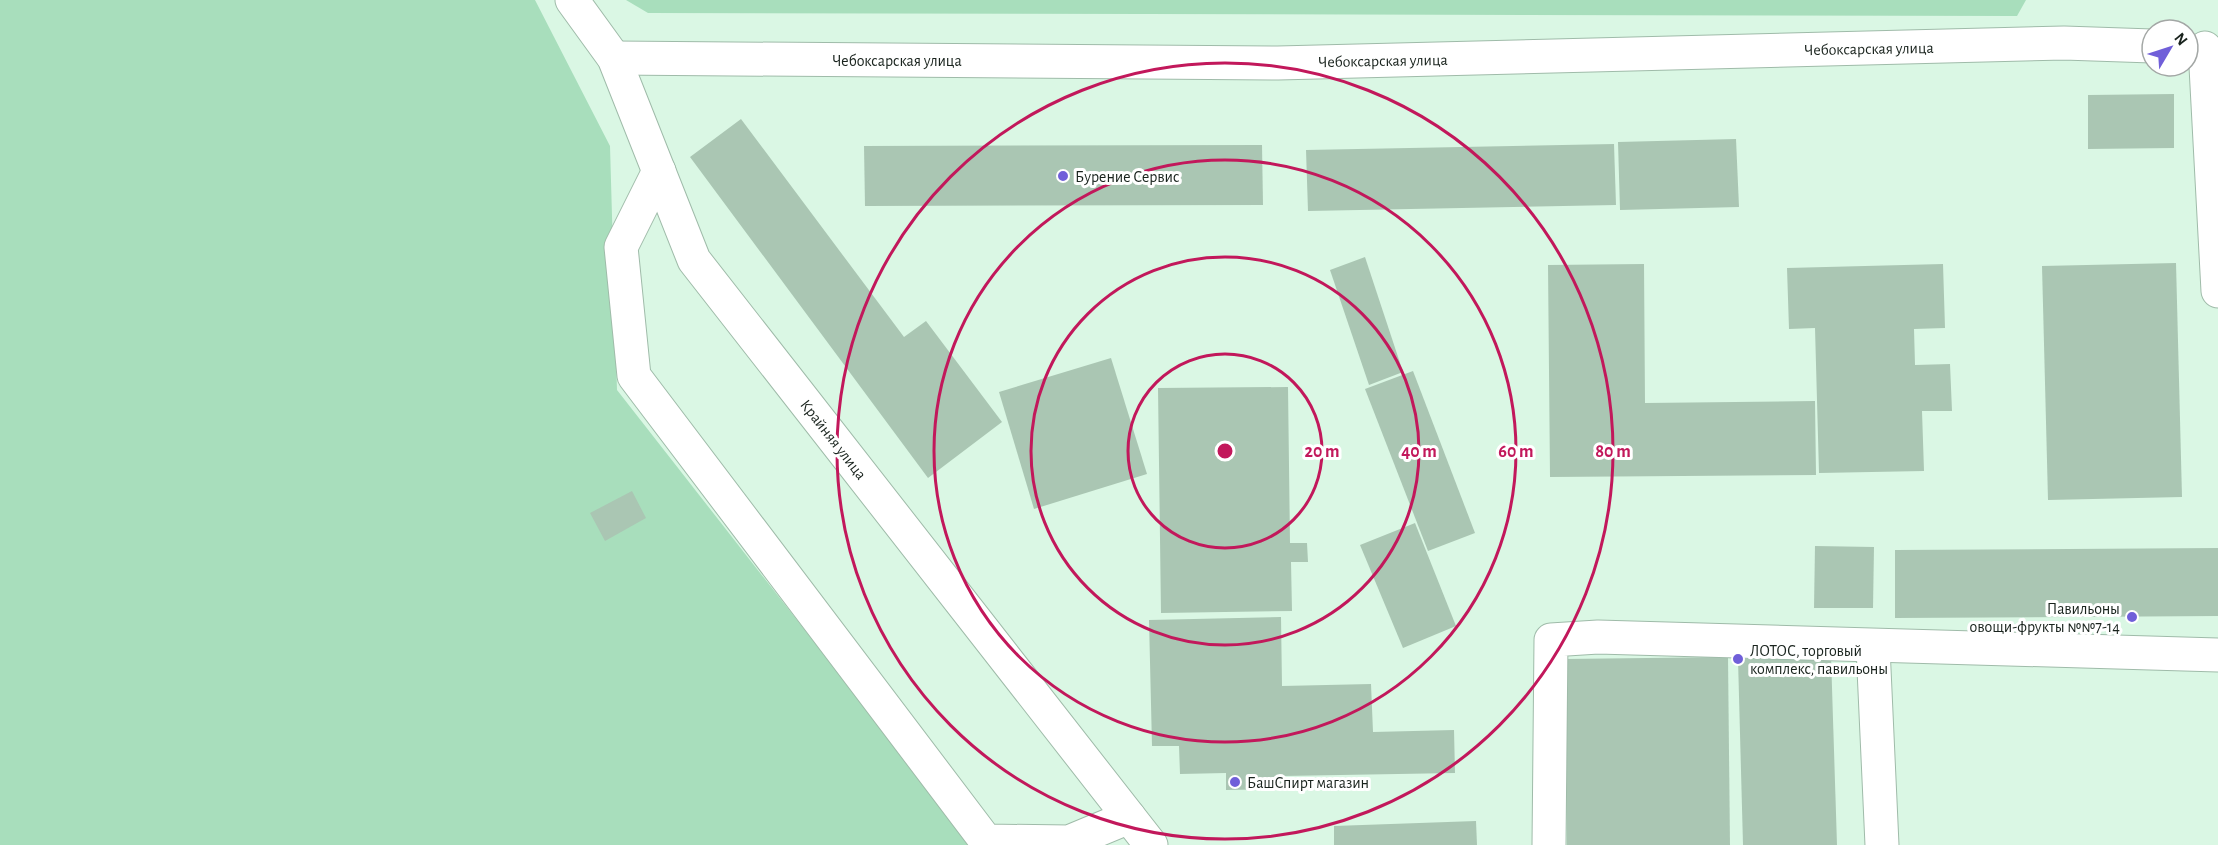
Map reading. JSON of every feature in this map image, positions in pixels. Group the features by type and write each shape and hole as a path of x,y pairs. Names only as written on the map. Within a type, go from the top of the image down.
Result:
{"street":[{"name":"Крайняя улица","path":"572,0 614,58 694,260 1151,845"},
{"name":"Чебоксарская улица","path":"614,58 1278,63 2064,43 2140,46"},
{"path":"2204,47 2218,291"},
{"path":"659,171 621,247 634,376 986,841 1069,843 1129,817"},
{"path":"1549,845 1551,640 1598,648 1873,646 2218,655"},
{"path":"1873,646 1882,845"}],"green space":[{"path":"0,0 535,0 610,146 617,390 951,817 980,845 0,845"},
{"path":"626,0 2026,0 2017,16 648,13"}],"building":[{"path":"2174,94 2174,148 2088,149 2088,95"},
{"path":"741,119 904,337 926,321 1002,422 928,478 690,157"},
{"path":"1736,139 1739,207 1620,210 1618,142"},
{"path":"1614,144 1616,205 1308,211 1306,150"},
{"name":"Бурение Сервис","path":"1262,145 1263,205 865,206 864,146"},
{"path":"1365,257 1403,372 1369,385 1330,270"},
{"path":"2176,263 2182,497 2048,500 2042,266"},
{"path":"1644,264 1645,403 1815,401 1816,475 1550,477 1548,265"},
{"path":"1943,264 1945,328 1914,329 1915,365 1950,364 1952,411 1922,411 1924,471 1819,473 1815,328 1789,329 1787,268"},
{"path":"1111,358 1147,474 1034,509 999,392"},
{"path":"1413,371 1475,533 1428,551 1365,389"},
{"path":"1288,387 1290,543 1307,543 1308,562 1291,562 1292,611 1161,613 1158,388"},
{"path":"632,491 646,518 605,541 590,513"},
{"path":"1415,523 1456,626 1403,648 1360,545"},
{"path":"1815,546 1874,547 1873,608 1814,608"},
{"path":"2218,548 2218,616 1895,618 1895,550"},
{"path":"1281,617 1282,686 1371,684 1373,732 1454,730 1455,773 1283,776 1283,789 1226,790 1226,773 1180,774 1179,746 1152,746 1149,620"},
{"path":"1831,656 1837,845 1743,845 1738,659"},
{"path":"1728,657 1730,845 1567,845 1565,659"},
{"path":"1476,821 1477,845 1334,845 1334,826"}],"place":[{"name":"Бурение Сервис","path":"1063,176"},
{"name":"Павильоны овощи-фрукты №№7-14","path":"2132,617"},
{"name":"ЛОТОС, торговый комплекс, павильоны","path":"1738,659"},
{"name":"БашСпирт магазин","path":"1235,782"}]}
